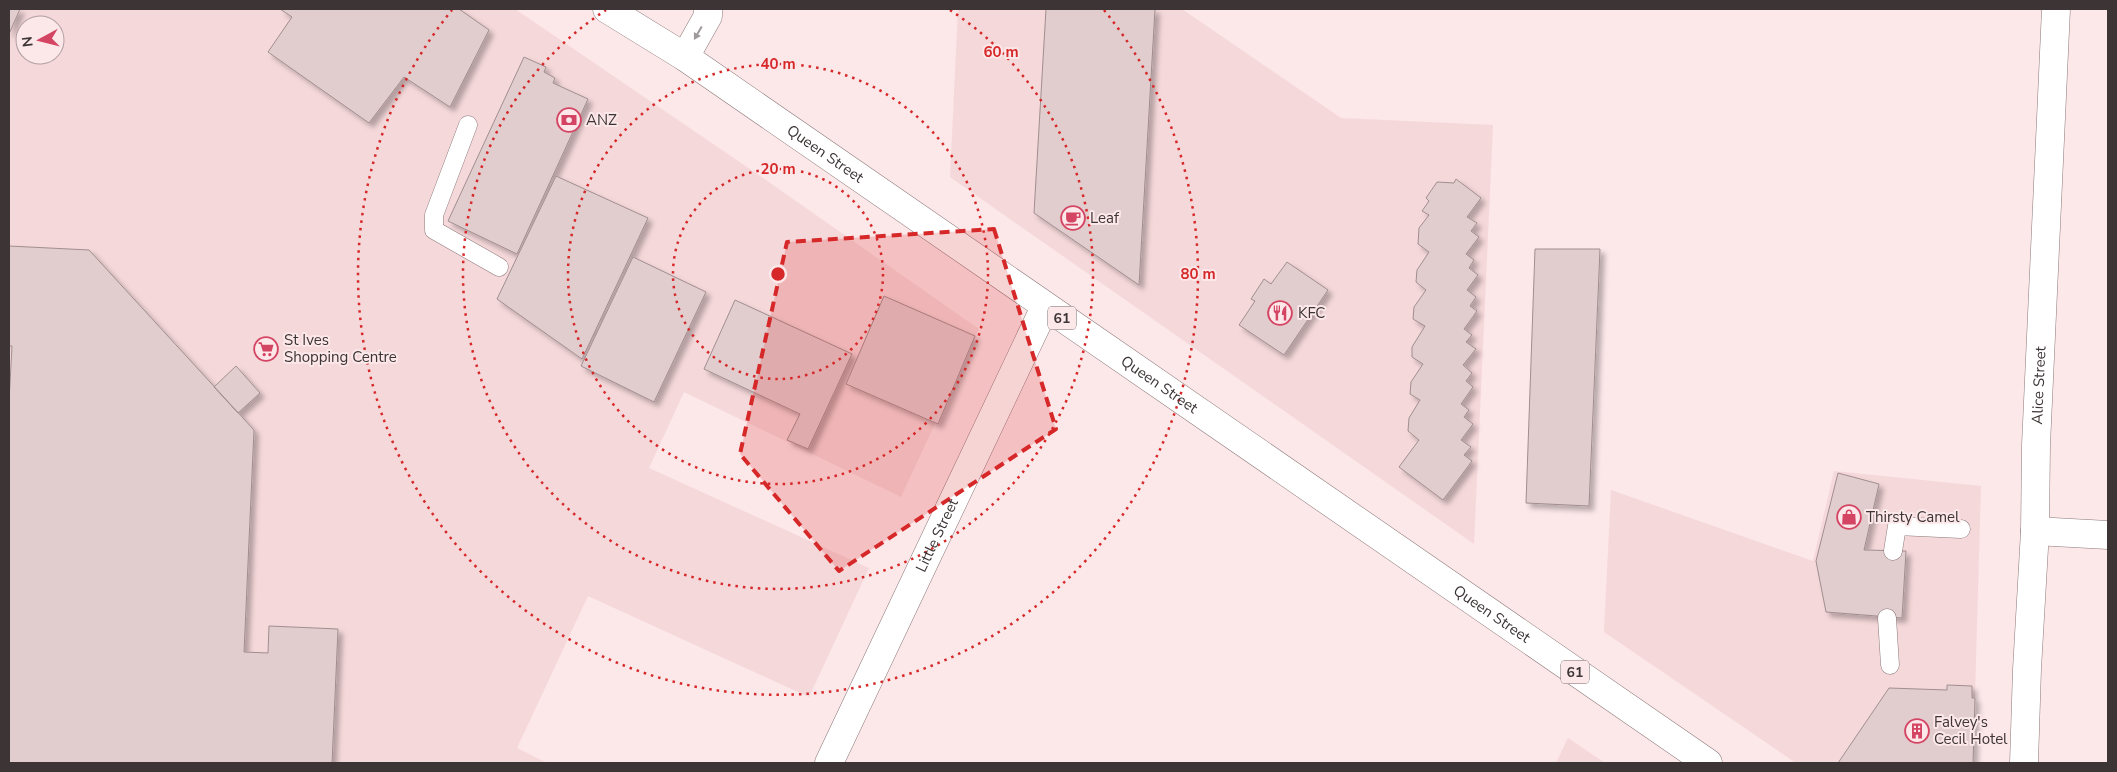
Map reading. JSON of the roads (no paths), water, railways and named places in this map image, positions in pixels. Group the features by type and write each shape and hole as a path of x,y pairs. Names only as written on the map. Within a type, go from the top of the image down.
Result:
{"street":[{"name":"Queen Street","path":"608,9 684,57 956,243 1045,307 1708,763"},
{"path":"684,57 708,16 708,9"},
{"name":"Alice Street","path":"2024,763 2056,9"},
{"name":"Little Street","path":"829,763 1045,307"},
{"path":"2035,531 2108,535"}],"lane":[{"path":"468,124 434,215 434,230 499,267"},
{"path":"1893,551 1897,526 1962,529"},
{"path":"1887,618 1890,665"}],"place":[{"name":"ANZ","path":"569,120"},
{"name":"Leaf","path":"1073,218"},
{"name":"KFC","path":"1280,313"},
{"name":"St Ives Shopping Centre","path":"266,349"},
{"name":"Thirsty Camel","path":"1849,517"},
{"name":"Falvey's Cecil Hotel","path":"1917,731"}]}
